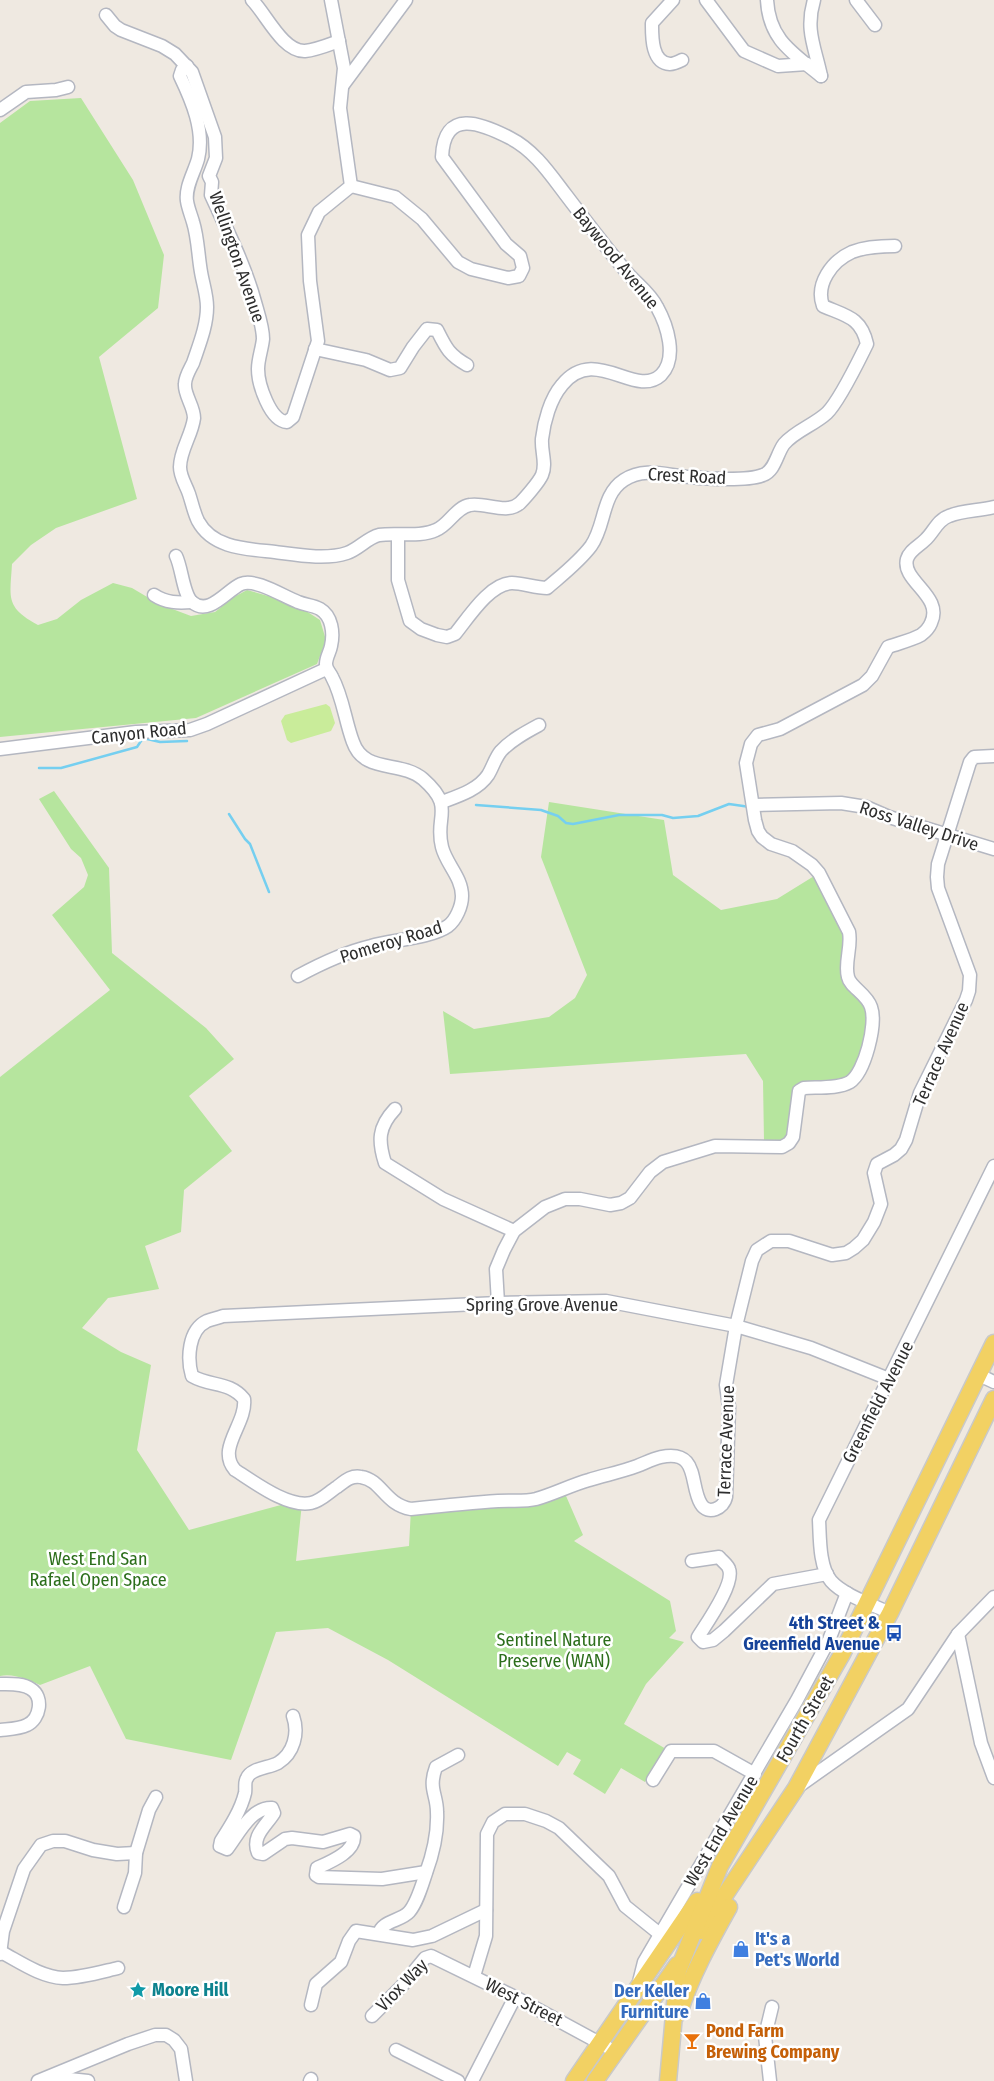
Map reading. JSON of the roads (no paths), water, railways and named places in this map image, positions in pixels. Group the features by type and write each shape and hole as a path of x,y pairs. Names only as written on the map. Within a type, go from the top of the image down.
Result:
{"main road":[{"name":"Fourth Street","path":"668,2081 678,1971 720,1866 842,1654 994,1343"},
{"name":"Fourth Street","path":"682,1959 796,1788 890,1613 994,1399"},
{"name":"Fourth Street","path":"673,2035 685,1996 704,1954 763,1840"},
{"path":"574,2081 638,1990 665,1939 720,1866"},
{"path":"651,2003 665,1939"},
{"path":"595,2081 682,1959"},
{"path":"639,2019 652,2007 659,2006 663,2008 670,2018 673,2035"}],"street":[{"path":"252,0 286,43 294,49 309,50 339,41"},
{"path":"331,0 344,68 340,108 351,186"},
{"path":"343,84 406,0"},
{"path":"673,0 652,23 654,51 663,62 670,64 682,60"},
{"path":"706,0 744,51 778,66 807,64"},
{"path":"766,0 767,10 774,31 786,48 821,76 810,34 810,15 814,0"},
{"path":"856,0 875,25"},
{"name":"Wellington Avenue","path":"106,15 121,30 162,46 175,54 192,72 215,137 216,158 209,176 212,182 211,195 256,302 262,326 263,340 258,370 265,397 275,417 281,422 287,422 293,416 318,341 310,281 308,235 319,212 351,186"},
{"name":"Baywood Avenue","path":"187,66 182,70 180,76 194,109 199,129 200,146 187,190 187,203 196,236 208,310 201,340 185,384 194,413 192,427 180,464 182,477 196,518 204,531 222,543 292,555 322,556 348,553 370,538 380,535 434,532 465,506 473,504 511,507 518,505 525,495 538,483 544,471 542,439 545,424 552,401 562,385 577,371 598,369 643,381 659,378 668,365 670,343 664,321 655,302 626,273 541,163 517,142 486,126 464,123 451,129 443,143 442,157 506,244 520,256 522,268 518,276 508,278 471,269 458,262 422,218 394,197 351,186"},
{"path":"0,110 26,92 56,90 68,87"},
{"name":"Crest Road","path":"398,535 398,580 410,621 421,629 437,635 447,636 455,634 492,590 512,583 546,588 573,565 591,545 600,528 609,495 625,479 637,474 653,472 691,478 748,478 764,475 770,470 782,447 788,440 828,412 867,344 861,325 851,318 823,306 820,298 822,280 834,265 851,253 877,246 895,246"},
{"path":"315,349 366,360 390,370 400,368 427,329 437,330 447,351 467,365"},
{"path":"498,1303 496,1270 504,1250 514,1231 545,1207 565,1199 580,1199 610,1205 621,1203 630,1198 650,1172 663,1162 715,1146 782,1147 789,1144 792,1137 799,1091 804,1088 843,1085 851,1082 859,1072 871,1034 873,1017 872,1006 848,981 846,974 851,941 849,932 819,873 812,865 792,851 771,844 758,831 746,763 751,744 758,735 780,729 863,685 872,676 888,647 921,635 929,627 934,611 931,602 907,568 906,560 927,538 940,520 958,513 994,508"},
{"path":"176,556 181,565 188,596 192,602"},
{"path":"154,595 168,602 192,602 207,606 216,602 240,584 246,583 262,587 296,602 319,608 327,615 332,626 331,647 326,670 332,676 351,738 357,751 371,763 416,773 442,802 462,795 475,787 485,779 506,746 539,725"},
{"name":"Canyon Road","path":"0,749 136,732 190,730 326,670"},
{"name":"Terrace Avenue","path":"245,1316 223,1316 206,1321 196,1331 188,1363 192,1376 198,1380 231,1387 244,1399 243,1415 229,1448 228,1457 235,1470 283,1498 302,1504 311,1503 320,1500 352,1477 369,1478 393,1503 411,1509 496,1501 529,1500 637,1466 653,1459 669,1456 685,1460 691,1469 700,1504 705,1508 719,1509 725,1504 726,1498 729,1407 726,1385 736,1326 752,1261 757,1250 771,1241 789,1241 832,1256 854,1248 863,1240 874,1222 881,1204 874,1173 876,1164 901,1150 906,1140 920,1093 969,991 970,975 938,888 938,864 970,762 974,757 994,756"},
{"name":"Pomeroy Road","path":"298,976 313,968 370,946 411,938 448,926 459,910 462,894 457,878 442,848 442,802"},
{"name":"Ross Valley Drive","path":"754,805 854,804 866,807 889,818 994,849"},
{"path":"395,1110 385,1120 381,1134 380,1148 385,1164 443,1199 514,1231"},
{"name":"Greenfield Avenue","path":"827,1574 820,1553 819,1520 994,1166"},
{"name":"Spring Grove Avenue","path":"245,1316 498,1303 606,1302 736,1326 811,1348 889,1379"},
{"path":"979,1375 994,1382"},
{"path":"692,1561 719,1557 729,1568 730,1574 721,1600 698,1637 703,1642 713,1640 724,1631 773,1584 827,1574 831,1581 848,1593 890,1613"},
{"name":"West End Avenue","path":"665,1939 829,1640 848,1593"},
{"path":"796,1788 908,1709 958,1634 994,1597"},
{"path":"958,1634 981,1743 994,1778"},
{"path":"0,1684 13,1684 31,1689 36,1694 39,1706 34,1721 29,1725 0,1730"},
{"path":"293,1716 296,1725 296,1735 293,1744 278,1763 250,1773 246,1778 245,1793 240,1807 220,1846 227,1849 242,1826 266,1808 272,1808 274,1814 259,1831 256,1848 258,1853 263,1854 285,1839 292,1838 323,1842 350,1834 354,1836 354,1840 350,1848 317,1868 316,1875 319,1877 382,1879 426,1872"},
{"path":"653,1780 671,1751 714,1751 755,1774"},
{"path":"379,1934 383,1926 409,1912 426,1872 437,1823 437,1810 431,1788 432,1776 436,1768 458,1755"},
{"path":"124,1907 131,1891 135,1874 136,1854 149,1810 156,1798"},
{"path":"474,1976 486,1936 487,1834 493,1822 505,1814 525,1814 546,1821 559,1828 609,1876 625,1906 665,1939"},
{"path":"118,1968 63,1978 48,1975 1,1953 4,1931 24,1869 41,1845 53,1841 65,1841 93,1850 117,1854 136,1854"},
{"path":"311,2005 316,1984 341,1962 349,1941 356,1931 413,1940 432,1936 486,1910"},
{"name":"West Street","path":"431,1956 474,1976 601,2042 615,2053"},
{"name":"Viox Way","path":"372,2016 401,1987 425,1958 431,1956"},
{"path":"472,2081 514,1997"},
{"path":"770,2081 765,2036 772,2007"},
{"path":"42,2079 155,2035 166,2035 174,2040 181,2050 186,2081"},
{"path":"396,2050 458,2081"},
{"path":"42,2079 88,2081"}],"waterway":[{"path":"39,768 61,768 137,747 143,738 160,742 187,741"},
{"path":"476,805 541,810 558,816 566,823 573,824 619,815 662,815 673,818 698,816 729,804 750,807"},
{"path":"229,814 250,844 269,892"}],"place":[{"name":"4th Street & Greenfield Avenue","path":"894,1633"},
{"name":"It's a Pet's World","path":"741,1949"},
{"name":"Moore Hill","path":"138,1990"},
{"name":"Der Keller Furniture","path":"703,2001"},
{"name":"Pond Farm Brewing Company","path":"692,2041"}],"park label":[{"name":"West End San Rafael Open Space","path":"98,1569"},
{"name":"Sentinel Nature Preserve (WAN)","path":"554,1650"}]}
